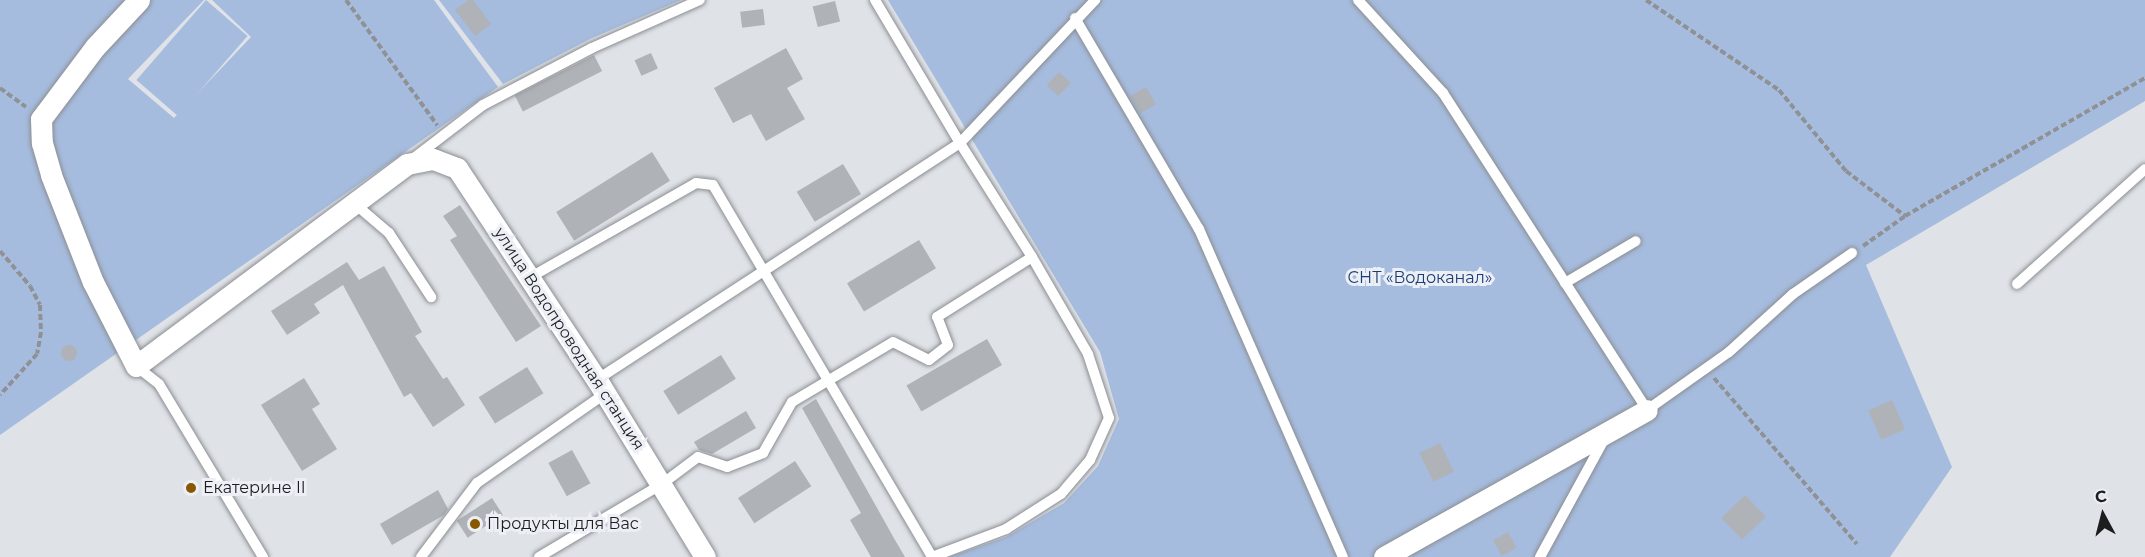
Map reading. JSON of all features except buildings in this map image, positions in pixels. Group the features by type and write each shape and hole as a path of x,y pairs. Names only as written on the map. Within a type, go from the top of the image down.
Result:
{"street":[{"path":"139,0 94,47 45,109 41,119 42,143 51,175 93,282 136,366 407,164"},
{"name":"улица Водопроводная станция","path":"407,164 434,159 457,168 602,386 705,557"},
{"path":"1384,557 1647,410"}],"lane":[{"path":"407,164 483,105 592,48 700,0"},
{"path":"529,278 696,183 713,184 761,270 932,557 1006,529 1061,494 1090,460 1109,418 1088,354 1032,257 960,143 875,0"},
{"path":"421,557 477,483 602,386 761,270 960,143 1075,18 1095,0"},
{"path":"1358,0 1443,93 1647,410 1706,369 1793,294 1852,253"},
{"path":"1075,18 1199,229 1342,557"},
{"path":"2017,284 2145,169"},
{"path":"355,204 389,233 431,297"},
{"path":"1565,283 1636,241"},
{"path":"539,557 663,484 698,457 727,467 763,453 792,402 892,342 929,360 948,345 937,317 1032,257"},
{"path":"136,366 159,384 263,557"},
{"path":"1540,557 1610,429"}],"path":[{"path":"346,0 444,135"},
{"path":"1646,0 1779,90 1846,171 1905,216"},
{"path":"1852,253 1905,216 2145,78"},
{"path":"0,88 41,119"},
{"path":"0,251 30,286 40,305 41,332 37,354 0,395"},
{"path":"1706,369 1857,544"}],"green space":[{"path":"0,0 204,0 128,79 174,118 251,37 212,0 434,0 498,87 0,435"},
{"path":"206,0 248,36 178,116 136,80"},
{"path":"439,0 681,0 590,39 503,84"},
{"name":"СНТ «Водоканал»","path":"888,0 2145,0 2145,101 1866,265 1952,467 1890,557 949,557 1006,537 1064,503 1098,466 1119,419 1100,352"}],"place":[{"name":"Екатерине II","path":"191,488"},
{"name":"Продукты для Вас","path":"475,524"}]}
